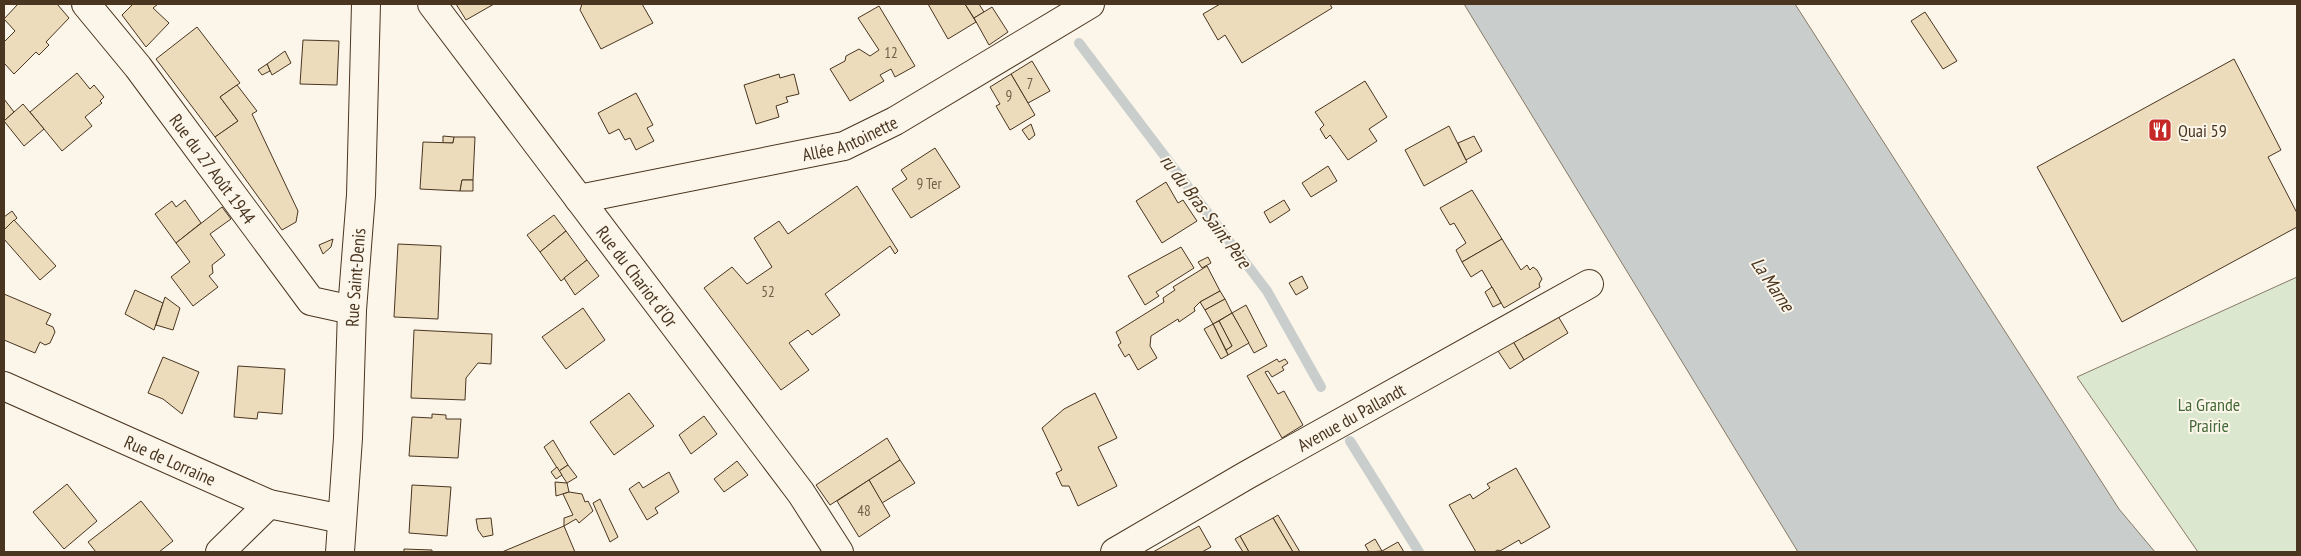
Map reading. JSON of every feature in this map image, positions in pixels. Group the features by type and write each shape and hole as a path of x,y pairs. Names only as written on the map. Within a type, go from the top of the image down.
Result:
{"street":[{"name":"Rue du 27 Août 1944","path":"86,4 138,68 311,301 352,310"},
{"name":"Rue Saint-Denis","path":"340,552 348,438 352,310 360,195 366,4"},
{"name":"Rue du Chariot d'Or","path":"432,4 802,493 839,552"},
{"name":"Allée Antoinette","path":"579,199 844,146 888,125 1090,4"},
{"name":"Avenue du Pallandt","path":"1115,552 1246,475 1589,284"},
{"name":"Rue de Lorraine","path":"4,386 269,504 342,519"},
{"path":"220,552 269,504"}],"green space":[{"name":"La Grande Prairie","path":"2297,277 2297,552 2198,552 2077,377"}],"water":[{"name":"La Marne","path":"1464,4 1795,4 2119,509 2155,552 1798,552"}],"building":[{"path":"18,4 57,4 69,18 46,42 49,45 39,55 36,52 14,74 4,63 4,42 15,31 4,19"},
{"path":"133,4 158,4 153,8 169,23 146,47 122,15"},
{"path":"456,4 494,4 466,20"},
{"path":"582,4 642,4 653,23 601,49 580,10"},
{"path":"928,4 965,4 976,22 948,39"},
{"path":"965,4 979,4 984,12 974,18"},
{"path":"1220,4 1330,4 1332,8 1242,63 1225,35 1218,40 1203,14"},
{"path":"879,6 915,66 895,77 891,69 880,75 884,81 850,101 830,69 845,61 846,56 859,49 870,56 879,50 858,18"},
{"path":"992,7 1008,32 989,45 974,18"},
{"path":"1925,12 1957,61 1943,69 1911,21"},
{"path":"197,27 240,83 220,97 238,121 215,137 156,59"},
{"path":"303,40 339,41 337,85 300,84"},
{"path":"285,51 291,63 272,75 267,64"},
{"path":"2234,59 2281,150 2268,157 2297,213 2297,227 2122,322 2037,167"},
{"path":"1032,61 1050,91 1028,103 1011,74"},
{"path":"267,64 270,71 262,75 258,70"},
{"path":"77,73 90,89 94,85 104,97 100,101 102,103 85,117 92,126 62,151 30,112"},
{"path":"779,74 780,78 794,74 799,94 786,97 788,102 776,106 779,117 756,124 744,85"},
{"path":"1011,74 1035,115 1010,130 996,106 1000,104 990,87"},
{"path":"1365,81 1387,117 1369,129 1377,141 1348,160 1330,135 1326,139 1320,129 1324,125 1315,112"},
{"path":"237,85 257,111 252,114 298,211 296,222 282,230 215,137 238,121 220,97"},
{"path":"636,93 653,125 647,128 654,141 636,150 630,138 625,140 619,129 609,134 598,113"},
{"path":"4,99 14,112 4,121"},
{"path":"23,104 44,129 24,146 4,121"},
{"path":"1031,124 1035,135 1029,140 1022,130"},
{"path":"1449,126 1467,162 1424,186 1405,150"},
{"path":"443,136 454,137 453,143 443,143"},
{"path":"1474,136 1482,151 1466,160 1458,143"},
{"path":"454,137 475,137 473,180 462,180 460,191 420,189 423,142 453,143"},
{"path":"935,148 960,187 911,218 892,189 907,179 901,170"},
{"path":"1328,166 1337,181 1311,197 1302,183"},
{"path":"462,180 473,180 473,191 460,191"},
{"path":"1166,182 1178,203 1183,200 1197,221 1162,243 1136,201"},
{"path":"857,186 898,251 895,254 890,246 825,294 840,315 812,335 808,330 789,343 809,370 781,390 704,288 732,267 747,284 772,267 754,238 779,221 788,234"},
{"path":"1472,190 1502,239 1462,262 1456,250 1466,243 1454,223 1450,225 1440,208"},
{"path":"185,200 201,223 176,243 155,214 172,201 176,207"},
{"path":"1284,200 1290,210 1270,223 1264,212"},
{"path":"222,207 231,219 210,234 225,255 212,265 213,273 209,276 218,287 193,306 171,277 190,262 176,243"},
{"path":"12,211 17,218 4,230 4,217"},
{"path":"554,215 566,231 540,252 527,235"},
{"path":"14,220 56,266 40,280 4,239 4,230"},
{"path":"566,231 587,260 561,281 540,252"},
{"path":"333,239 331,247 323,254 319,245"},
{"path":"1502,239 1521,270 1527,265 1530,270 1533,267 1542,279 1539,284 1540,287 1504,308 1482,270 1471,277 1462,262"},
{"path":"398,244 441,246 438,319 394,317"},
{"path":"1181,247 1194,268 1156,292 1159,296 1145,305 1128,276"},
{"path":"1208,257 1211,263 1202,268 1198,262"},
{"path":"587,260 599,276 575,295 564,278"},
{"path":"1207,266 1220,291 1200,302 1194,308 1195,311 1179,322 1178,319 1151,336 1150,346 1157,358 1138,370 1129,354 1125,357 1118,345 1121,343 1116,332 1164,302 1163,298 1175,290 1173,287"},
{"path":"1302,276 1308,288 1296,295 1289,283"},
{"path":"1492,287 1501,303 1493,307 1485,292"},
{"path":"135,290 163,303 154,330 125,314"},
{"path":"1220,291 1225,299 1205,310 1200,302"},
{"path":"4,294 51,314 46,324 53,327 55,332 50,343 45,345 40,342 35,353 4,340"},
{"path":"165,297 180,308 173,330 156,325"},
{"path":"1225,299 1232,313 1213,324 1205,310"},
{"path":"1246,305 1267,346 1254,353 1232,313"},
{"path":"583,308 605,340 566,369 542,337"},
{"path":"1555,311 1568,333 1524,360 1511,338"},
{"path":"1232,313 1249,343 1228,355 1226,350 1232,346 1219,321"},
{"path":"1219,321 1232,346 1226,350 1213,324"},
{"path":"1213,324 1228,355 1221,359 1204,329"},
{"path":"414,330 492,334 491,364 478,363 466,378 465,400 411,398"},
{"path":"1511,338 1524,360 1510,369 1496,348"},
{"path":"163,357 199,372 182,414 163,399 148,393"},
{"path":"1277,359 1279,362 1285,359 1288,363 1282,367 1284,370 1272,377 1268,371 1265,372 1278,394 1284,391 1303,425 1282,438 1247,376"},
{"path":"238,366 285,369 282,414 258,412 257,419 234,417"},
{"path":"629,393 654,426 614,455 590,422"},
{"path":"1095,393 1117,438 1098,447 1117,486 1078,506 1069,486 1062,486 1056,473 1062,470 1042,428 1064,409"},
{"path":"432,414 446,415 446,419 461,419 458,458 409,456 412,417 432,418"},
{"path":"704,416 717,434 691,454 679,435"},
{"path":"887,438 900,460 830,505 816,485"},
{"path":"553,440 568,465 559,471 544,447"},
{"path":"900,460 915,483 882,503 869,480"},
{"path":"737,461 748,475 724,492 714,479"},
{"path":"568,465 577,477 567,483 559,471"},
{"path":"557,467 562,475 556,479 551,472"},
{"path":"1516,468 1550,527 1521,544 1519,540 1500,551 1476,552 1449,505 1470,494 1473,499 1490,488 1487,484"},
{"path":"669,472 679,492 655,508 658,513 647,520 629,489 639,482 643,488"},
{"path":"869,480 890,516 859,537 837,501"},
{"path":"555,482 567,483 569,492 556,496"},
{"path":"67,484 97,521 64,549 33,512"},
{"path":"412,485 451,487 447,536 409,533"},
{"path":"569,492 582,494 585,502 588,501 593,511 579,523 576,519 564,526 564,518 573,515 563,494"},
{"path":"600,499 618,537 610,542 593,503"},
{"path":"141,501 173,541 159,552 96,552 88,542"},
{"path":"1278,515 1300,552 1293,552 1273,518"},
{"path":"491,518 493,535 483,537 478,530 476,519"},
{"path":"1273,518 1293,552 1249,552 1240,536"},
{"path":"564,526 575,552 502,552"},
{"path":"1199,526 1211,547 1202,552 1153,552"},
{"path":"1240,536 1249,552 1243,552 1235,539"},
{"path":"1375,539 1382,551 1369,552 1365,545"},
{"path":"1398,542 1404,552 1382,552 1382,551"},
{"path":"404,549 432,550 432,552 404,552"}],"waterway":[{"name":"ru du Bras Saint Père","path":"1079,43 1267,291 1321,387"},
{"name":"ru du Bras Saint Père","path":"1350,441 1419,552"}],"place":[{"name":"Quai 59","path":"2160,130"}]}
